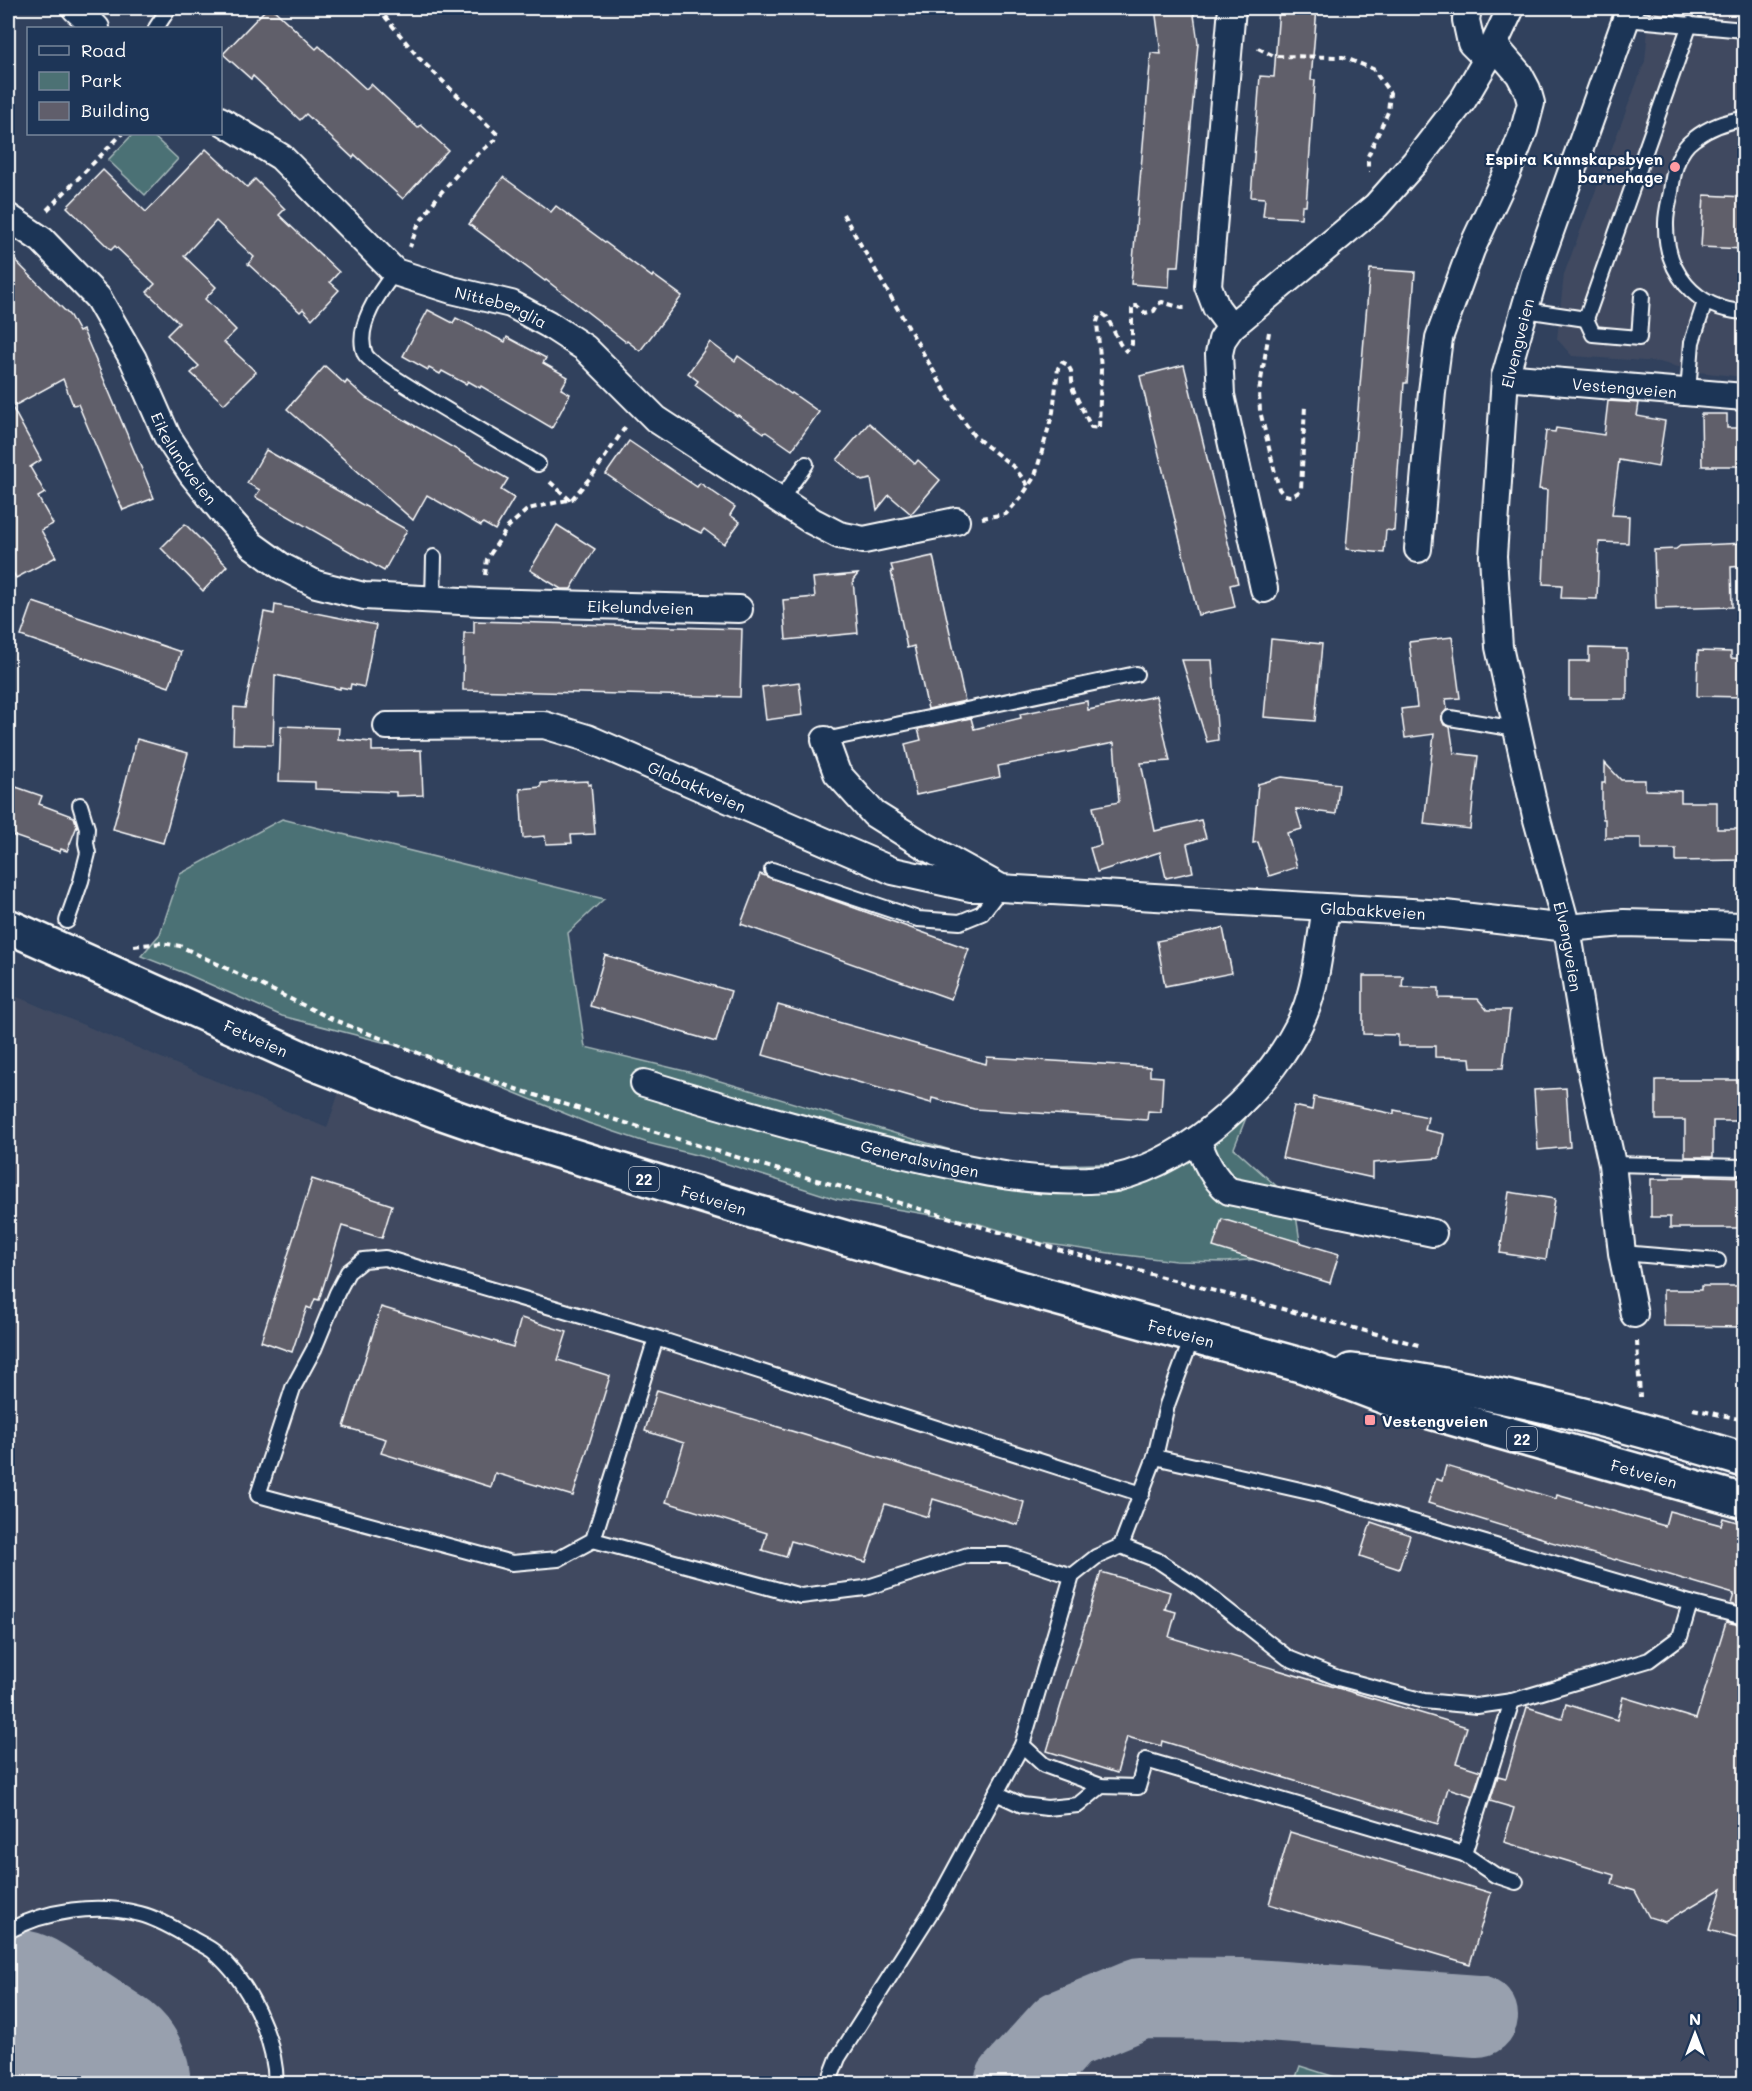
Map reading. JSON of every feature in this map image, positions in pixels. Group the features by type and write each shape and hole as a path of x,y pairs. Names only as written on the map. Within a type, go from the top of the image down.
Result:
{"highway":[{"name":"Fetveien","path":"8,926 313,1063 509,1136 773,1217 1304,1366 1409,1406 1744,1501"},
{"name":"Fetveien","path":"1304,1366 1418,1379 1578,1414 1744,1460"}],"street":[{"path":"75,8 95,27"},
{"path":"1231,327 1216,307 1208,286 1232,8"},
{"path":"1418,549 1439,338 1471,250 1516,152 1531,103 1519,74 1490,52 1471,44 1467,20 1468,8"},
{"path":"1264,589 1221,395 1219,354 1222,340 1231,327 1380,201 1438,135 1463,99 1490,52 1511,8"},
{"name":"Elvengveien","path":"1628,13 1535,274 1505,377 1493,556 1499,647 1536,816 1567,928 1587,1050 1612,1164 1622,1253 1634,1314"},
{"name":"Nitteberglia","path":"222,121 281,157 395,272 452,290 511,304 548,324 585,348 656,419 812,521 839,535 864,540 956,521"},
{"name":"Eikelundveien","path":"8,217 42,240 98,298 133,359 168,436 195,478 252,545 281,566 316,584 364,596 739,609"},
{"name":"Vestengveien","path":"1505,377 1744,397"},
{"name":"Glabakkveien","path":"387,726 544,725 586,738 893,871 971,888 1445,914 1567,928 1624,923 1744,926"},
{"name":"Glabakkveien","path":"825,740 837,773 874,814 1000,888"},
{"name":"Generalsvingen","path":"644,1083 760,1118 956,1167 1041,1180 1073,1181 1114,1178 1160,1163 1210,1130 1244,1099 1292,1041 1305,1011 1313,983 1326,908"},
{"path":"1197,1140 1208,1167 1218,1182 1229,1191 1433,1233"}],"lane":[{"path":"157,27 168,8"},
{"path":"1628,13 1690,24 1744,30"},
{"path":"1641,296 1640,338 1593,334 1586,319 1690,24"},
{"path":"1744,118 1727,122 1693,139 1677,161 1666,224 1672,263 1686,286 1705,302 1727,311 1744,312"},
{"path":"395,272 379,292 368,316 362,341 366,357 394,377 538,464"},
{"path":"1688,392 1692,342 1705,302"},
{"path":"1525,310 1586,319"},
{"path":"780,500 806,464"},
{"path":"433,600 434,557"},
{"name":"Glabakkveien","path":"825,740 1136,674"},
{"path":"1450,718 1516,729"},
{"path":"67,921 88,853 87,828 80,804"},
{"path":"772,870 918,919 960,922 982,913 1000,888"},
{"path":"1612,1164 1744,1167"},
{"path":"1622,1253 1718,1261"},
{"path":"1072,1576 1008,1555 968,1555 865,1588 801,1596 593,1540 558,1559 512,1563 258,1495 293,1388 314,1349 348,1272 363,1260 385,1258 656,1338 1142,1494"},
{"path":"828,2084 838,2058 936,1904 1022,1744 1072,1576 1096,1557 1121,1546 1155,1457 1167,1405 1193,1335"},
{"path":"593,1540 656,1338"},
{"path":"1155,1457 1318,1494 1744,1617"},
{"path":"1121,1546 1157,1560 1199,1588 1288,1658 1338,1678 1424,1701 1477,1706 1512,1701 1649,1660 1680,1636 1690,1603"},
{"path":"1464,1854 1512,1701"},
{"path":"1022,1744 1044,1765 1101,1786 1138,1787 1146,1760 1464,1854 1495,1875 1516,1882"},
{"path":"996,1793 1022,1805 1047,1808 1078,1805 1101,1786"},
{"path":"8,1931 26,1921 64,1911 104,1909 141,1914 187,1936 213,1951 245,1989 261,2017 271,2052 276,2084"}],"path":[{"path":"378,8 418,57 497,134 495,140 467,163 438,196 418,225 414,241 395,272"},
{"path":"1230,46 1260,49 1274,56 1343,57 1373,69 1390,93 1388,112 1368,156 1367,186 1380,201"},
{"path":"44,212 121,135"},
{"path":"843,214 956,410 974,436 1016,468 1029,487"},
{"path":"956,521 1006,514 1029,487 1035,476 1049,427 1058,368 1062,362 1071,370 1073,390 1085,416 1092,427 1100,428 1101,369 1097,322 1100,316 1103,314 1107,316 1120,344 1126,351 1132,344 1132,306 1137,306 1145,313 1154,311 1162,302 1182,308 1216,307"},
{"path":"1268,329 1270,335 1259,392 1260,411 1279,489 1288,496 1295,495 1301,490 1305,405"},
{"path":"485,575 487,559 508,527 528,509 572,499 602,463 640,404"},
{"path":"127,946 160,943 180,946 342,1023 451,1066 595,1114 772,1168 1064,1251 1433,1349"},
{"path":"1634,1314 1640,1397"},
{"path":"1630,1395 1651,1400"},
{"path":"1684,1407 1744,1420"}],"shaded area":[{"name":"Espira Kunnskapsbyen barnehage","path":"1650,8 1744,8 1744,377 1698,372 1659,362 1572,356 1557,339 1564,274 1645,61"},
{"path":"8,993 327,1128 342,1083 1744,1495 1744,2083 8,2083"}],"green space":[{"path":"132,135 152,135 178,159 145,195 108,160"},
{"path":"282,819 604,899 568,933 585,1047 693,1073 1004,1166 1187,1162 1255,1095 1234,1148 1294,1202 1302,1255 1226,1262 1176,1261 1116,1254 1042,1243 973,1222 836,1199 712,1159 648,1143 588,1123 406,1048 282,1016 141,956 160,934 180,874"},
{"path":"1300,2066 1354,2083 1294,2083"}],"building":[{"path":"267,8 272,8 316,49 319,46 366,89 371,84 418,128 421,125 448,150 403,199 355,155 353,158 306,114 300,120 253,76 251,79 223,54"},
{"path":"1155,8 1193,8 1198,43 1179,266 1170,266 1169,287 1131,284 1151,53 1161,54"},
{"path":"1279,8 1317,8 1311,80 1315,80 1306,206 1302,206 1301,218 1263,216 1265,198 1251,197 1260,76 1274,77"},
{"path":"206,149 247,187 255,179 285,209 279,215 339,272 330,282 339,290 312,319 303,309 300,312 248,264 254,257 216,221 184,256 216,287 205,299 236,330 224,342 256,372 224,404 191,373 199,366 167,335 179,323 147,292 155,284 115,246 111,250 67,207 103,170 146,212"},
{"path":"503,177 551,212 556,206 652,277 653,275 682,296 640,351 469,224"},
{"path":"1704,195 1744,197 1744,249 1701,247"},
{"path":"8,253 70,316 79,332 83,330 154,498 123,510 78,404 73,405 63,379 12,407 41,460 30,467 45,493 38,497 53,524 41,530 56,557 16,578 8,563"},
{"path":"1370,269 1415,272 1407,383 1404,383 1394,531 1386,530 1384,553 1346,549"},
{"path":"428,310 453,323 456,318 505,342 507,337 546,358 543,363 568,377 561,389 570,394 552,428 481,386 480,388 468,381 466,384 442,371 440,374 429,368 428,370 403,356"},
{"path":"710,342 735,361 738,356 819,412 792,450 737,416 695,385 698,381 688,373"},
{"path":"1184,365 1238,583 1230,585 1235,607 1198,615 1140,376"},
{"path":"325,366 345,384 347,381 366,398 508,479 501,490 514,498 495,530 483,523 481,526 427,495 413,520 287,409"},
{"path":"1608,401 1639,403 1637,416 1665,421 1658,467 1619,460 1612,515 1629,516 1628,543 1599,542 1597,599 1561,598 1562,585 1543,584 1547,490 1539,489 1546,431 1555,432 1556,428 1604,435"},
{"path":"1701,414 1727,414 1727,428 1744,428 1744,466 1702,466"},
{"path":"869,423 915,464 918,460 940,480 911,514 889,495 877,510 871,479 862,481 837,460"},
{"path":"629,441 697,487 700,483 735,507 730,515 740,522 724,544 704,529 701,533 669,517 606,474"},
{"path":"266,450 407,530 384,571 255,497 260,490 247,483"},
{"path":"185,524 227,566 203,591 161,548"},
{"path":"557,525 595,549 571,589 561,589 530,570"},
{"path":"1744,543 1744,566 1731,567 1732,607 1656,609 1654,550 1676,549 1680,546"},
{"path":"933,556 965,701 928,709 914,646 907,648 891,565"},
{"path":"858,574 853,580 858,633 786,640 783,600 815,597 813,578"},
{"path":"33,602 181,652 169,687 21,636"},
{"path":"275,605 376,625 364,687 351,684 350,689 340,687 340,689 275,675 273,745 233,744 234,707 245,708 264,612 274,614"},
{"path":"474,621 742,629 740,697 463,690 464,633 474,633"},
{"path":"1452,637 1460,698 1446,699 1447,709 1441,717 1444,725 1450,727 1454,753 1478,756 1470,829 1424,824 1434,734 1405,738 1401,709 1417,707 1409,642"},
{"path":"1271,639 1322,644 1315,721 1264,717"},
{"path":"1589,648 1627,649 1627,699 1569,699 1569,661 1589,661"},
{"path":"1698,651 1731,652 1731,658 1744,659 1744,697 1697,696"},
{"path":"1182,660 1212,660 1218,740 1207,742"},
{"path":"799,682 803,715 766,720 762,687"},
{"path":"1156,696 1170,761 1141,763 1155,831 1201,820 1206,838 1187,844 1193,872 1166,878 1160,852 1097,872 1090,848 1101,845 1093,807 1119,802 1114,743 998,766 1000,777 916,795 905,744 921,740 918,729 971,718 974,729 1021,718 1020,714 1087,701 1088,710"},
{"path":"281,726 339,728 338,739 372,742 372,751 421,750 423,795 396,796 396,792 315,789 315,782 279,781"},
{"path":"137,739 188,753 163,843 113,829"},
{"path":"1605,763 1621,780 1645,780 1645,790 1681,791 1681,802 1717,802 1717,829 1744,829 1744,860 1676,861 1676,849 1641,849 1641,838 1605,838 1602,783 1605,783"},
{"path":"1282,777 1339,784 1336,814 1296,809 1302,829 1287,833 1297,867 1269,876 1258,842 1253,843 1258,784"},
{"path":"588,781 588,785 591,784 595,834 571,835 572,843 546,844 545,836 523,838 520,789 541,787 541,783"},
{"path":"16,787 42,796 39,804 74,817 77,826 67,851 61,849 60,852 8,834 8,811"},
{"path":"760,874 969,949 951,999 741,924"},
{"path":"1223,928 1232,973 1165,986 1157,941"},
{"path":"605,955 731,991 716,1042 590,1006"},
{"path":"1363,976 1403,976 1402,987 1439,988 1439,998 1478,999 1487,1010 1510,1010 1503,1068 1471,1068 1470,1058 1435,1057 1435,1046 1398,1046 1398,1035 1363,1034"},
{"path":"778,1005 986,1064 987,1057 1150,1067 1150,1076 1163,1077 1161,1112 1148,1111 1147,1120 974,1109 932,1098 931,1103 763,1055"},
{"path":"1656,1080 1744,1080 1744,1121 1713,1121 1713,1157 1685,1157 1685,1120 1656,1120"},
{"path":"1566,1088 1570,1147 1538,1150 1534,1090"},
{"path":"1314,1097 1394,1114 1394,1110 1428,1117 1425,1130 1444,1134 1439,1158 1373,1163 1373,1178 1282,1158 1294,1106 1312,1110"},
{"path":"1685,1175 1744,1177 1744,1228 1670,1228 1670,1217 1651,1217 1651,1179 1670,1179 1670,1177 1685,1177"},
{"path":"312,1179 392,1205 382,1238 342,1226 319,1300 315,1299 311,1309 307,1307 292,1352 261,1341"},
{"path":"1509,1192 1555,1199 1546,1260 1500,1253"},
{"path":"1222,1219 1339,1254 1330,1283 1213,1247"},
{"path":"1701,1286 1744,1286 1744,1327 1664,1326 1663,1290 1701,1290"},
{"path":"381,1307 513,1347 521,1318 567,1332 558,1360 610,1376 573,1496 495,1473 491,1487 381,1453 386,1439 344,1427"},
{"path":"657,1390 1024,1502 1018,1525 933,1499 928,1517 885,1504 866,1562 791,1541 786,1557 762,1550 767,1533 666,1502 684,1443 645,1431"},
{"path":"1446,1466 1556,1499 1557,1495 1665,1526 1669,1511 1721,1525 1723,1518 1744,1524 1744,1608 1731,1604 1734,1594 1544,1540 1428,1503 1436,1479 1442,1481"},
{"path":"1371,1522 1410,1535 1399,1569 1360,1556"},
{"path":"1101,1572 1170,1592 1165,1609 1176,1612 1169,1637 1467,1727 1456,1763 1481,1771 1473,1796 1448,1788 1438,1824 1162,1741 1161,1746 1127,1737 1117,1773 1047,1751"},
{"path":"1726,1622 1744,1626 1744,1940 1709,1930 1722,1888 1665,1922 1649,1917 1635,1891 1612,1884 1614,1875 1504,1842 1514,1808 1490,1801 1498,1776 1506,1778 1527,1707 1562,1718 1566,1704 1617,1720 1623,1697 1696,1719"},
{"path":"1290,1832 1491,1893 1470,1964 1269,1904"}],"taxiway":[{"path":"1015,2084 1064,2030 1141,1998 1240,1999 1477,2016"}],"runway":[{"path":"8,2032 87,2084"}],"place":[{"name":"Espira Kunnskapsbyen barnehage","path":"1675,167"},
{"name":"Vestengveien","path":"1370,1420"}]}
